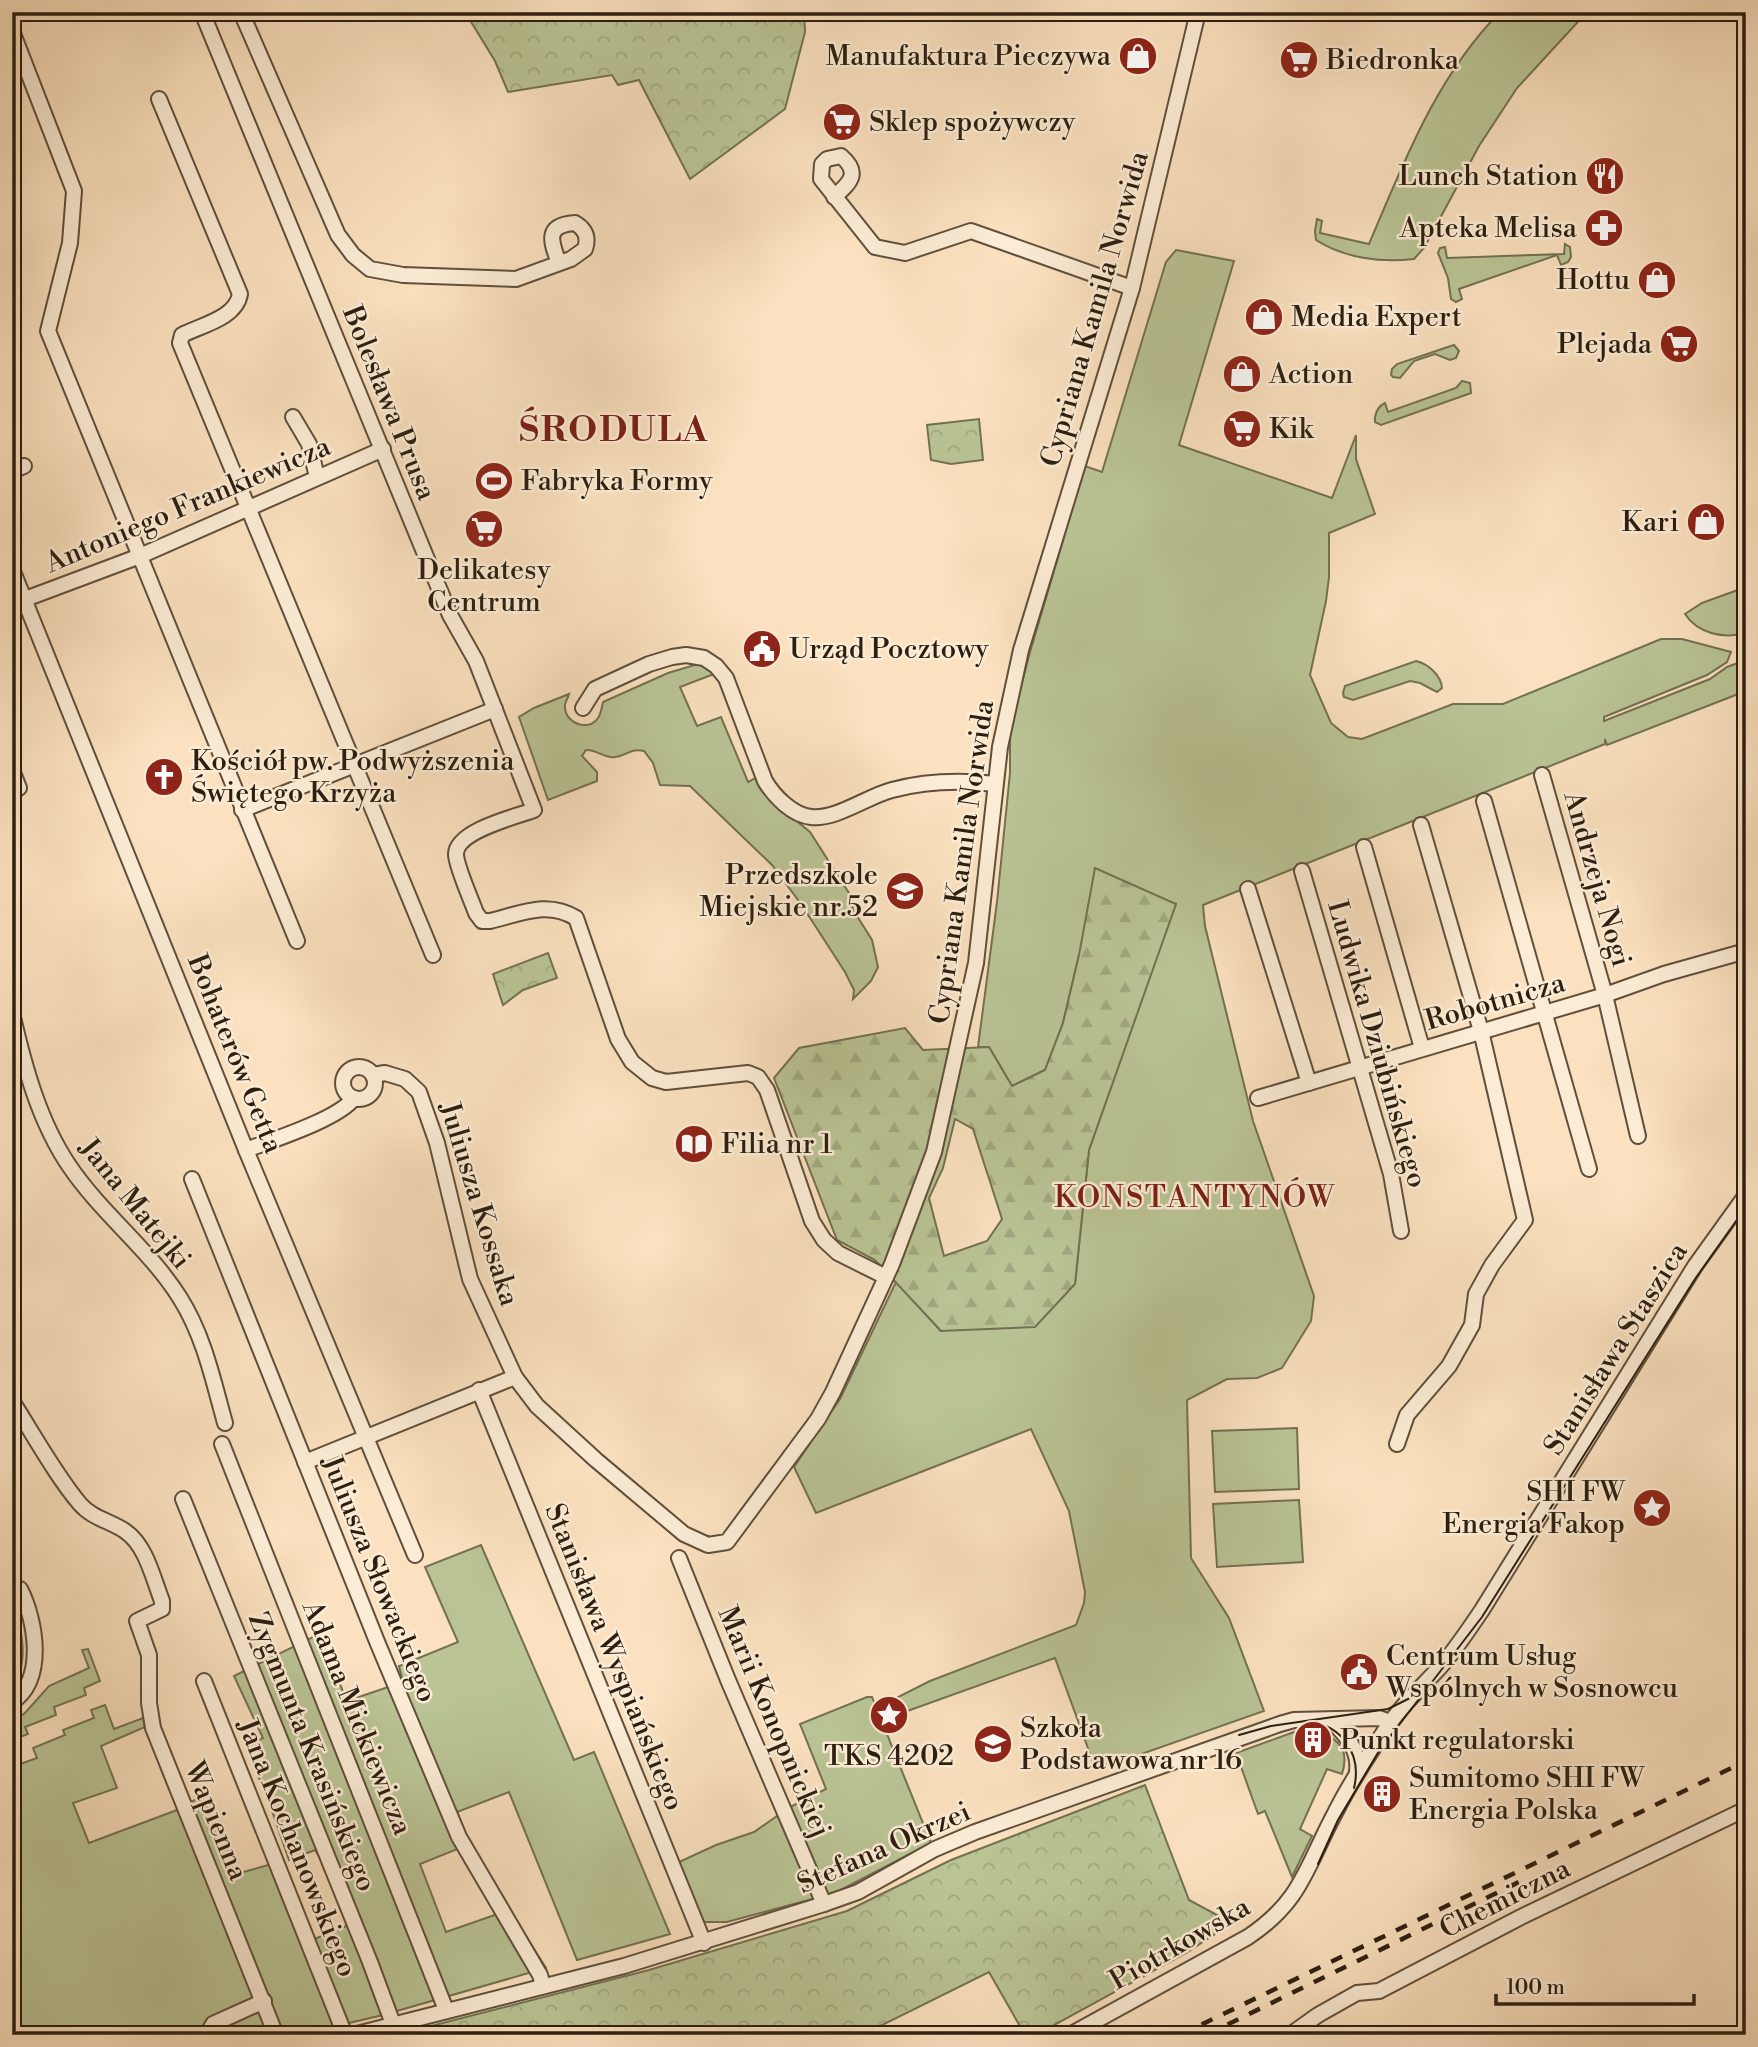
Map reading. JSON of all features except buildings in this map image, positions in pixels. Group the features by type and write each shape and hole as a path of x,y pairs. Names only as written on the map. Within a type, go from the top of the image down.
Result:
{"street":[{"name":"Bolesława Prusa","path":"202,12 450,615 476,661 534,810 469,834 459,842 456,855 476,913 482,921 547,908 562,910 576,918 618,1040 632,1062 652,1078 666,1082 748,1073 758,1077 767,1090 812,1221 824,1240 838,1254 886,1277"},
{"path":"241,12 338,235 353,255 370,269 403,275 516,279 559,263"},
{"name":"Cypriana Kamila Norwida","path":"708,1545 727,1542 731,1538 817,1419 833,1392 886,1277 934,1152 976,963 1000,747 1021,650 1132,288 1198,12"},
{"path":"12,31 74,191 71,243 48,331 297,941"},
{"path":"159,99 240,294 239,304 231,312 182,335 180,343 433,955"},
{"path":"834,197 875,247 905,253 971,231 1132,288"},
{"path":"293,417 309,444 317,477"},
{"name":"Antoniego Frankiewicza","path":"19,602 141,556 383,449"},
{"name":"Bohaterów Getta","path":"12,569 19,602 415,1555"},
{"path":"583,708 596,689 649,664 687,655 704,658 716,666 726,678 765,781 772,792 802,814 810,817 829,815 890,790 911,786 945,781 995,784"},
{"path":"242,810 495,709"},
{"path":"12,770 19,788"},
{"name":"Andrzeja Nogi","path":"1542,775 1605,995 1637,1136"},
{"path":"1484,801 1589,1169"},
{"path":"1397,1444 1406,1415 1449,1366 1472,1325 1476,1294 1492,1265 1525,1220 1482,1031 1421,825"},
{"path":"1364,847 1422,1048"},
{"name":"Ludwika Dziubińskiego","path":"1302,870 1362,1068 1391,1174 1401,1231"},
{"path":"1248,889 1309,1083"},
{"name":"Robotnicza","path":"1258,1098 1746,951"},
{"name":"Jana Matejki","path":"12,1013 24,1060 52,1136 71,1168 180,1297 210,1363 225,1423"},
{"path":"246,1150 348,1106 354,1098 368,1096 373,1090 373,1075 362,1067 355,1067 344,1075 344,1089 354,1098"},
{"name":"Juliusza Kossaka","path":"373,1075 386,1073 405,1079 419,1092 437,1143 470,1279 515,1377 537,1406 596,1460 684,1534 708,1545"},
{"name":"Juliusza Słowackiego","path":"192,1179 458,1838 540,1975 543,1986"},
{"name":"Stanisława Staszica","path":"1302,1882 1356,1774 1390,1722 1455,1649 1482,1610 1695,1266 1746,1195"},
{"path":"305,1462 515,1377"},
{"name":"Stanisława Wyspiańskiego","path":"480,1390 704,1943"},
{"name":"Wapienna","path":"12,1401 83,1507 123,1530 135,1539 142,1550 162,1601 162,1609 137,1621 149,1655 149,1703 153,1728 276,2035"},
{"name":"Adama Mickiewicza","path":"222,1444 446,2010"},
{"name":"Zygmunta Krasińskiego","path":"183,1499 393,2024"},
{"name":"Marii Konopnickiej","path":"679,1558 824,1905"},
{"path":"12,1587 20,1589 27,1603 33,1625 35,1650 26,1689 12,1702"},
{"name":"Jana Kochanowskiego","path":"204,1681 345,2035"},
{"name":"Stefana Okrzei","path":"353,2035 704,1943 824,1905 858,1892 935,1849 975,1832 1282,1723 1294,1720 1379,1718 1390,1722"},
{"path":"1331,1721 1353,1747 1358,1764 1356,1774"},
{"name":"Chemiczna","path":"1290,2035 1357,1993 1378,1991 1579,1888 1746,1809"},
{"name":"Piotrkowska","path":"1070,2035 1255,1932 1287,1904 1302,1882"},
{"path":"206,2035 213,2024 264,2001"}],"green space":[{"path":"465,12 804,12 805,32 785,109 690,179 639,80 618,85 612,75 508,92 495,61"},
{"path":"1500,12 1587,12 1517,88 1479,146 1424,248 1414,259 1389,260 1351,255 1316,240 1317,219 1322,221 1320,233 1369,244 1409,152 1440,92 1477,37"},
{"path":"1565,244 1570,247 1571,257 1568,262 1561,265 1557,255 1459,289 1462,299 1456,302 1451,299 1448,278 1438,253 1440,248 1445,247 1447,258 1564,254"},
{"path":"1176,250 1234,261 1179,445 1332,498 1356,435 1356,459 1375,514 1329,533 1326,601 1310,675 1331,723 1348,737 1362,739 1453,704 1503,704 1661,639 1682,639 1731,652 1727,662 1707,675 1604,717 1604,721 1710,679 1727,667 1746,660 1746,691 1607,745 1605,739 1605,744 1203,905 1205,926 1253,1121 1314,1296 1311,1321 1282,1368 1257,1378 1227,1379 1187,1400 1191,1558 1229,1618 1264,1711 1096,1770 1055,1658 899,1714 898,1697 930,1681 1076,1625 1085,1592 1069,1511 1031,1429 816,1513 794,1467 840,1399 896,1282 941,1331 1075,1283 1089,1150 1175,904 1079,955 1063,1023 1045,1070 1012,1086 989,1047 978,1047 1010,773 1010,729 1085,466 1102,472 1166,262"},
{"path":"1454,345 1459,351 1456,358 1450,360 1435,354 1414,361 1400,378 1391,375 1397,364"},
{"path":"1462,381 1470,383 1471,393 1381,425 1375,422 1377,411 1385,403 1388,412 1456,388"},
{"path":"979,419 983,460 951,464 931,460 927,425"},
{"path":"1746,587 1746,633 1712,633 1697,626 1685,614 1702,603"},
{"path":"1416,661 1433,671 1442,688 1437,692 1410,681 1353,700 1344,697 1345,686"},
{"path":"698,664 714,674 680,687 697,726 721,717 748,782 757,777 782,809 810,832 856,904 852,908 872,940 878,967 871,981 853,999 854,990 845,972 772,865 690,786 660,785 653,763 644,751 611,757 586,750 582,756 597,772 597,781 548,800 519,717 569,694 565,705 568,716 572,721 588,725 598,718 603,702 668,673"},
{"path":"1095,868 1176,904 1089,1150 1075,1284 1035,1327 941,1331 875,1260 837,1240 774,1078 799,1048 905,1028 923,1050 989,1047 1012,1086 1045,1070 1063,1023","holes":["955,1119 973,1129 1002,1219 987,1241 944,1256 929,1198 943,1168"]},
{"path":"548,953 557,978 523,990 503,1005 493,974"},
{"path":"1297,1428 1299,1489 1215,1492 1212,1431"},
{"path":"1299,1500 1303,1562 1217,1567 1213,1504"},
{"path":"481,1545 574,1760 594,1752 670,1934 577,1960 509,1792 457,1812 470,1844 420,1864 446,1932 509,1910 546,1968 383,2015 319,2030 277,2035 179,2029 167,2035 12,2035 12,1767 37,1758 33,1748 65,1735 63,1730 94,1718 91,1710 105,1705 114,1729 143,1718 145,1727 101,1746 117,1788 73,1803 89,1843 177,1810 202,1796 240,1873 279,1862 312,1940 349,1925 328,1870 315,1850 289,1860 246,1746 263,1738 234,1676 319,1634 347,1701 403,1682 399,1666 458,1642 425,1567"},
{"path":"12,1603 19,1622 23,1655 19,1675 14,1684"},
{"path":"88,1649 100,1681 84,1688 86,1695 54,1707 56,1715 25,1727 28,1734 12,1740 12,1722 25,1713 49,1686 89,1668 82,1650"},
{"path":"872,1697 931,1843 835,1893 727,1922 702,1922 679,1862 754,1832 790,1807 826,1789 800,1724"},
{"path":"1319,1728 1341,1747 1345,1758 1344,1765 1342,1774 1327,1769 1300,1829 1312,1836 1292,1877 1265,1811 1258,1814 1236,1753 1294,1732"},
{"path":"1145,1785 1189,1900 1232,1923 1186,1953 1036,2035 1025,2035 989,1972 862,2035 396,2035 649,1970 847,1911 951,1860"}],"tram line":[{"path":"1318,1864 1338,1820 1379,1751 1482,1617 1695,1279 1746,1207"},
{"path":"1239,1735 1271,1726 1388,1709 1418,1694"},
{"path":"1310,1722 1332,1729 1347,1744 1355,1764 1354,1788"}],"railway":[{"path":"1180,2035 1746,1761"},
{"path":"1206,2035 1523,1880"}],"place":[{"name":"Manufaktura Pieczywa","path":"1138,56"},
{"name":"Biedronka","path":"1299,60"},
{"name":"Sklep spożywczy","path":"842,122"},
{"name":"Lunch Station","path":"1605,176"},
{"name":"Apteka Melisa","path":"1604,228"},
{"name":"Hottu","path":"1657,280"},
{"name":"Media Expert","path":"1264,317"},
{"name":"Plejada","path":"1679,344"},
{"name":"Action","path":"1242,374"},
{"name":"Kik","path":"1242,429"},
{"name":"Fabryka Formy","path":"494,481"},
{"name":"Kari","path":"1706,522"},
{"name":"Delikatesy Centrum","path":"484,529"},
{"name":"Urząd Pocztowy","path":"762,649"},
{"name":"Kościół pw. Podwyższenia Świętego Krzyża","path":"164,777"},
{"name":"Przedszkole Miejskie nr.52","path":"905,891"},
{"name":"Filia nr 1","path":"694,1144"},
{"name":"SHI FW Energia Fakop","path":"1652,1508"},
{"name":"Centrum Usług Wspólnych w Sosnowcu","path":"1359,1672"},
{"name":"TKS 4202","path":"889,1715"},
{"name":"Punkt regulatorski","path":"1313,1740"},
{"name":"Szkoła Podstawowa nr 16","path":"993,1744"},
{"name":"Sumitomo SHI FW Energia Polska","path":"1382,1794"}],"district":[{"name":"ŚRODULA","path":"614,430"},
{"name":"KONSTANTYNÓW","path":"1195,1198"}]}
